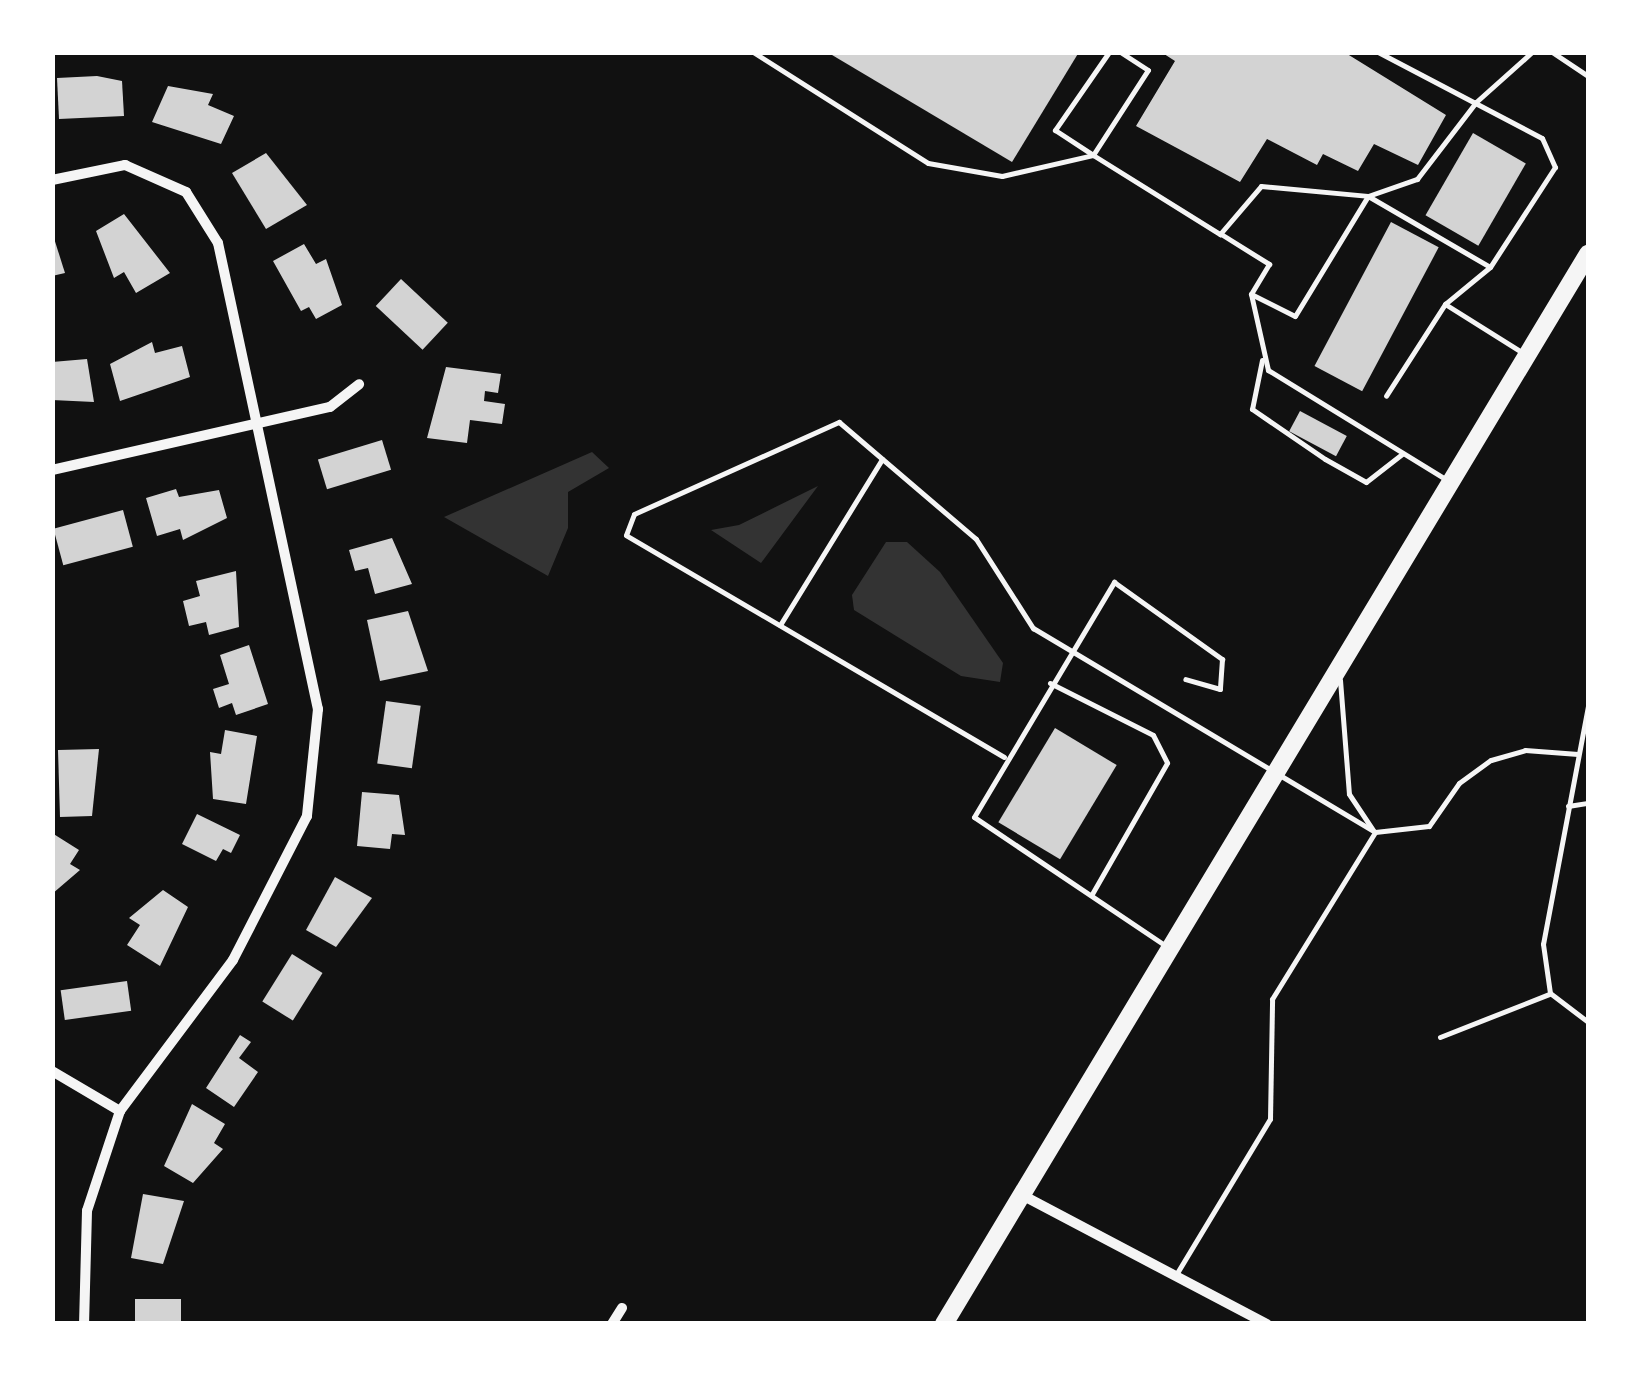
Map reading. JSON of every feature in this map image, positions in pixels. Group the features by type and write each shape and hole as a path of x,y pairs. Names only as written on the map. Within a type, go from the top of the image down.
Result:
{"main road":[{"path":"944,1324 1278,774 1524,353 1588,255"}],"street":[{"path":"52,180 126,165 186,192 218,242 318,709 307,816 232,960 120,1111 88,1211 84,1324"},
{"path":"52,470 330,406 360,384"},
{"path":"52,1070 120,1111"},
{"path":"1022,1195 1177,1273 1267,1324"},
{"path":"612,1324 622,1308"}],"lane":[{"path":"752,52 928,163 1002,176 1094,155 1148,70 1120,52"},
{"path":"1109,52 1054,130 1268,264 1251,294 1262,360 1252,409 1366,482 1402,454"},
{"path":"1378,52 1542,138 1555,167 1490,268 1445,304 1386,396"},
{"path":"1220,234 1261,186 1368,196 1417,179 1476,102 1532,52"},
{"path":"1552,52 1588,76"},
{"path":"1368,196 1490,268"},
{"path":"1251,294 1295,316 1368,196"},
{"path":"1445,304 1524,353"},
{"path":"1262,360 1451,483"},
{"path":"1004,756 626,535 634,514 838,422 976,539 1033,628 1375,832 1429,826 1460,783 1492,760 1525,750 1578,754"},
{"path":"780,625 882,459"},
{"path":"1171,949 974,817 1004,756 1114,582 1222,659 1220,689 1185,679"},
{"path":"1340,667 1338,740 1349,794 1375,832"},
{"path":"1049,682 1153,735 1167,763 1092,894"},
{"path":"1588,706 1543,944 1550,994 1588,1022"},
{"path":"1568,806 1588,802"},
{"path":"1177,1273 1270,1119 1272,999 1375,832"},
{"path":"1440,1037 1550,994"}],"shaded area":[{"path":"592,452 609,468 568,492 568,528 548,576 444,517"},
{"path":"818,486 761,563 711,530 739,525"},
{"path":"886,542 907,542 940,572 1003,663 1000,682 961,676 854,610 852,595"}],"building":[{"path":"827,52 1079,52 1012,162"},
{"path":"1161,52 1344,52 1446,115 1418,165 1374,144 1358,171 1323,154 1317,165 1267,139 1240,182 1136,126 1175,61"},
{"path":"97,76 122,81 124,116 59,119 57,78"},
{"path":"168,86 213,94 208,105 234,116 221,144 152,122"},
{"path":"1473,133 1526,164 1478,246 1426,215"},
{"path":"266,153 307,205 266,229 232,173"},
{"path":"124,214 170,273 136,293 124,272 114,278 96,231"},
{"path":"1391,222 1439,247 1362,391 1314,366"},
{"path":"52,232 65,273 52,276"},
{"path":"304,244 316,264 326,259 342,305 316,319 309,307 301,311 273,261"},
{"path":"401,279 448,323 423,350 376,306"},
{"path":"152,342 155,353 182,346 190,377 120,401 110,364"},
{"path":"87,359 94,402 52,400 52,362"},
{"path":"446,367 501,374 498,393 485,391 484,401 505,404 502,424 470,420 467,443 427,438"},
{"path":"1300,411 1347,436 1336,456 1289,431"},
{"path":"382,440 391,470 327,489 318,460"},
{"path":"176,489 179,497 219,490 227,518 183,540 180,529 157,536 146,498"},
{"path":"123,510 133,547 63,565 53,529"},
{"path":"392,538 412,584 375,594 368,568 355,571 349,550"},
{"path":"236,571 239,627 209,635 206,622 189,626 183,601 200,596 196,581"},
{"path":"408,611 428,671 380,681 367,620"},
{"path":"249,645 268,704 236,715 232,703 219,708 213,689 229,684 220,655"},
{"path":"386,701 421,706 412,768 377,763"},
{"path":"1055,728 1117,765 1060,859 998,822"},
{"path":"225,730 257,736 246,804 213,799 210,752 221,754"},
{"path":"99,749 92,816 60,817 58,750"},
{"path":"362,792 399,795 405,835 392,834 390,849 357,846"},
{"path":"197,814 240,835 231,853 223,849 216,861 182,844"},
{"path":"52,833 79,850 70,864 80,870 52,894"},
{"path":"335,877 372,898 336,947 306,930"},
{"path":"163,890 188,907 160,966 127,945 140,925 129,918"},
{"path":"292,954 323,973 293,1021 262,1001"},
{"path":"127,981 131,1011 65,1020 61,990"},
{"path":"240,1035 251,1042 239,1058 258,1072 234,1107 206,1088"},
{"path":"192,1104 225,1124 214,1143 223,1149 193,1183 164,1166"},
{"path":"143,1194 184,1201 163,1264 131,1258"},
{"path":"135,1299 181,1299 181,1321 135,1321"}]}
